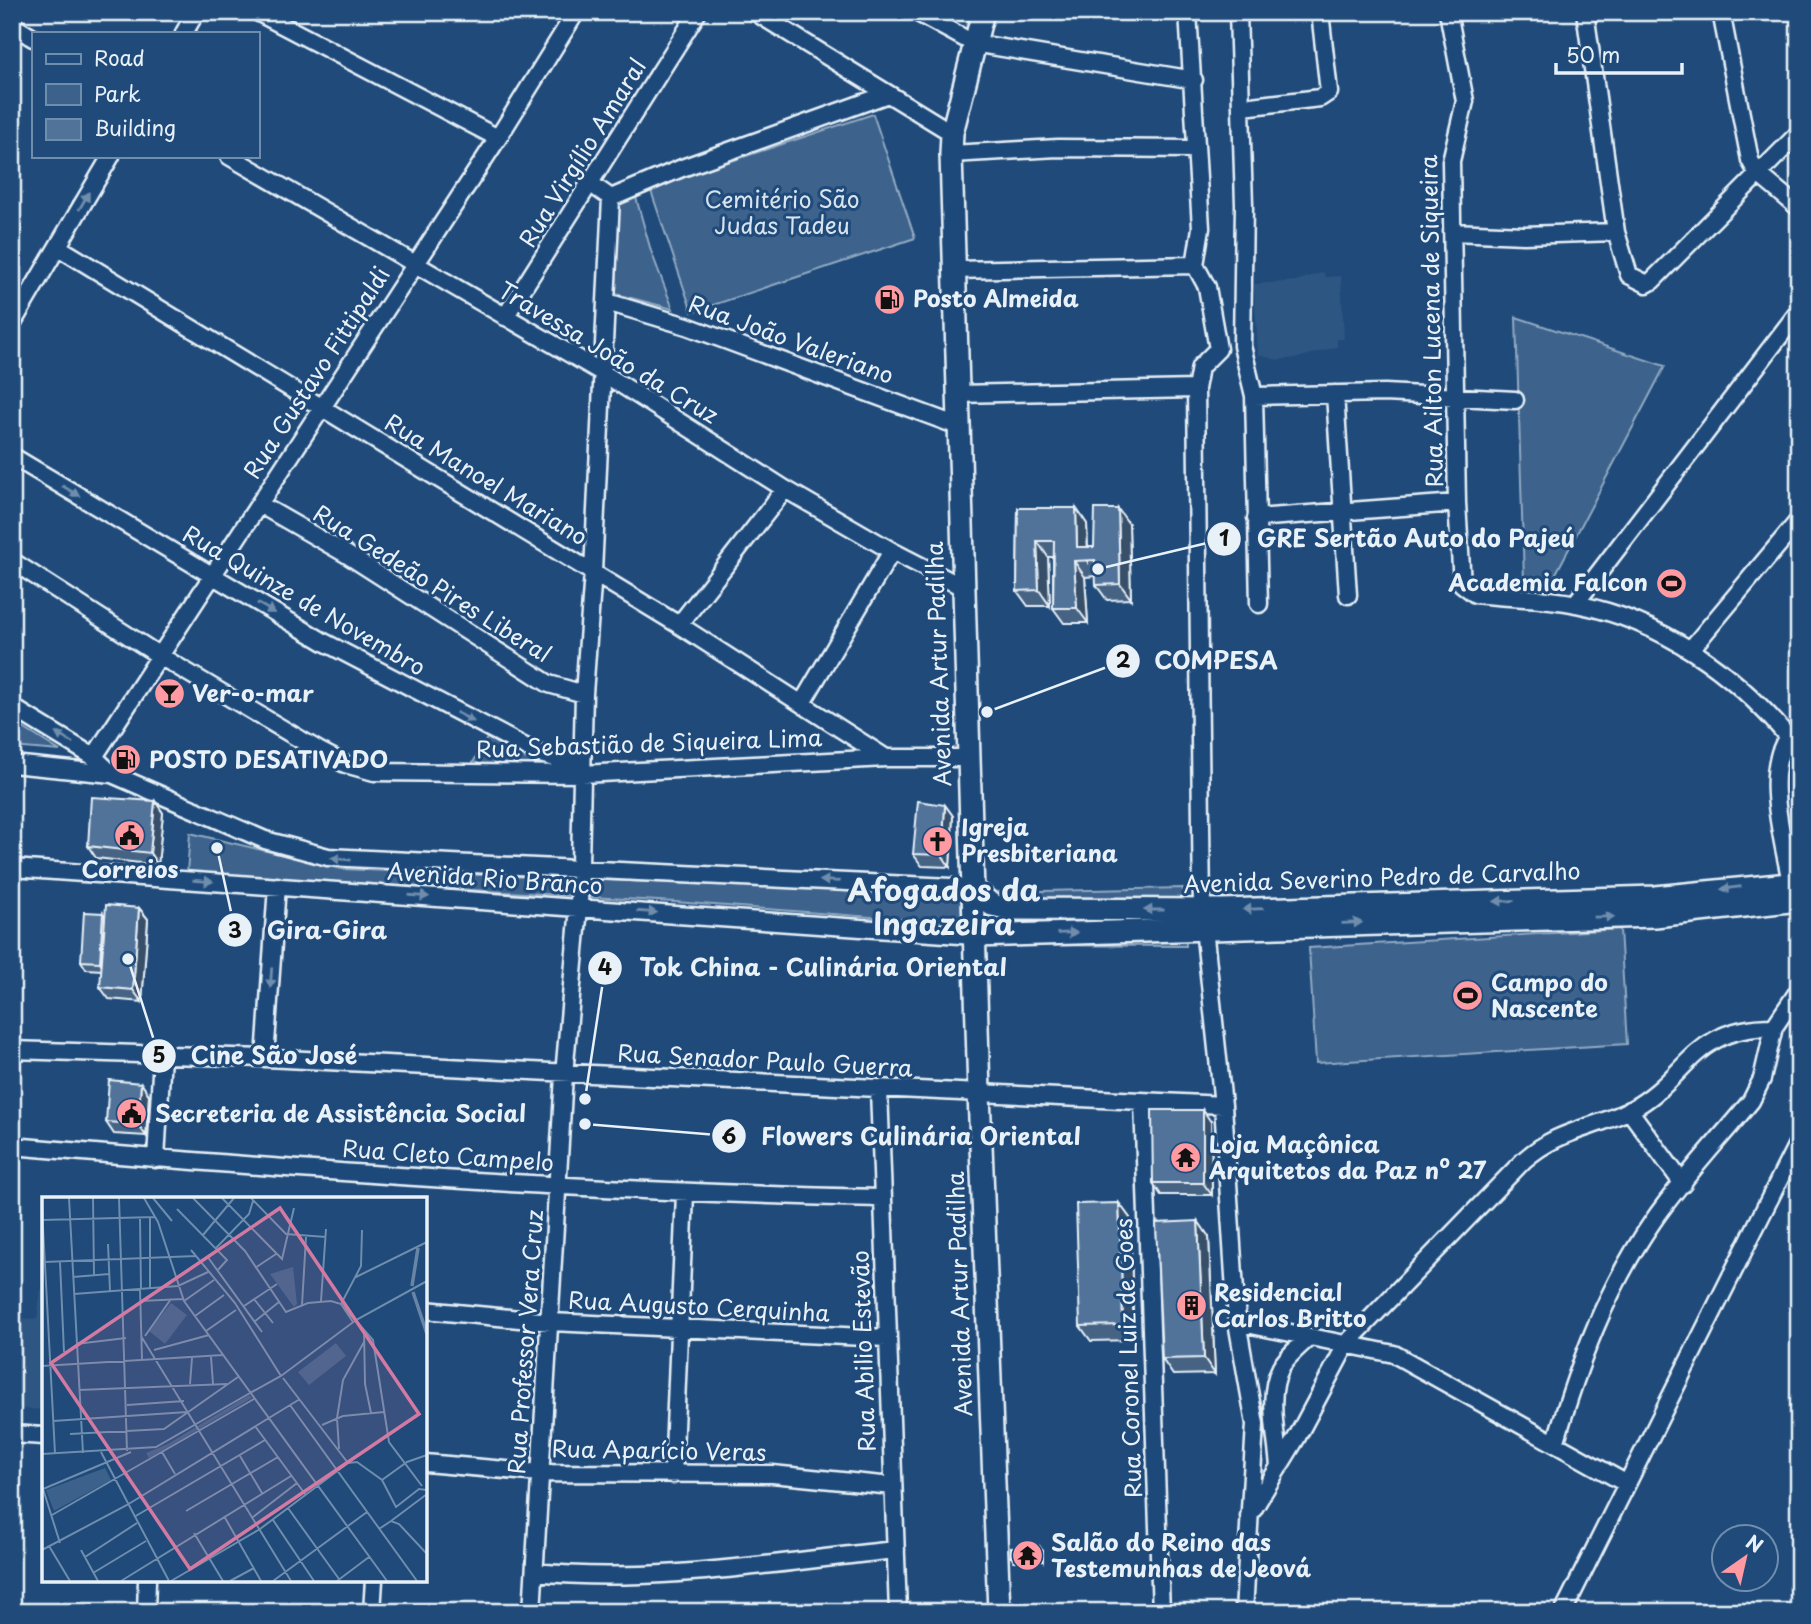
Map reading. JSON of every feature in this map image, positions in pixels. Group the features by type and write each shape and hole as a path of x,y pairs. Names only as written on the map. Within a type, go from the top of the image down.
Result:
{"main road":[{"name":"Avenida Artur Padilha","path":"983,12 972,43 952,132 951,154 972,888 999,1612"},
{"name":"Avenida Severino Pedro de Carvalho","path":"972,888 992,905 1011,909 1213,919"},
{"name":"Avenida Severino Pedro de Carvalho","path":"975,936 1284,916 1655,916 1769,901 1796,889"}],"street":[{"path":"185,32 196,12"},
{"path":"257,12 498,138"},
{"name":"Rua Gustavo Fittipaldi","path":"94,757 498,138 576,12"},
{"name":"Rua Virgílio Amaral","path":"505,317 698,12"},
{"path":"755,12 952,132"},
{"path":"916,12 972,43 1194,80"},
{"path":"1188,12 1201,228 1195,265 1207,287 1218,349"},
{"path":"1238,12 1242,107 1242,346 1254,396 1259,604"},
{"path":"1242,107 1320,98 1329,92 1321,12"},
{"name":"Rua Ailton Lucena de Siqueira","path":"1448,12 1464,93 1464,110 1451,160 1460,576 1467,591 1575,604"},
{"path":"1585,12 1616,232 1629,275 1642,284 1652,281 1799,133"},
{"path":"1721,12 1746,151 1757,173 1799,208"},
{"path":"12,25 32,37"},
{"path":"591,184 611,198 682,168 888,94"},
{"path":"951,154 1058,148 1195,149"},
{"path":"12,324 110,158"},
{"name":"Travessa João da Cruz","path":"232,158 603,373 785,489 892,551 964,588"},
{"name":"Rua Professor Vera Cruz","path":"532,1612 564,1075 581,872 584,694 593,572 611,198"},
{"path":"1452,232 1524,235 1616,232"},
{"name":"Rua Manoel Mariano","path":"58,247 679,625 886,758"},
{"path":"953,270 1195,265"},
{"name":"Rua João Valeriano","path":"607,302 687,326 958,426"},
{"path":"1799,311 1575,604 1648,628 1691,649 1745,689 1793,734 1799,760"},
{"path":"1242,346 1218,349 1200,367 1196,389 1213,919 1223,1105 1237,1322 1255,1424 1255,1465 1249,1516 1244,1612"},
{"path":"957,394 1196,389"},
{"path":"1335,394 1348,595"},
{"path":"1254,396 1455,395 1515,400"},
{"name":"Rua Quinze de Novembro","path":"12,456 324,642 484,727 537,753 582,770"},
{"path":"679,625 785,489"},
{"path":"1256,518 1457,503"},
{"name":"Rua Gedeão Pires Liberal","path":"259,504 345,554 549,684 584,694"},
{"path":"1691,649 1799,520"},
{"path":"802,703 892,551"},
{"name":"Rua Sebastião de Siqueira Lima","path":"12,561 160,656 318,750 345,764 374,772 582,770 886,758 968,758"},
{"path":"12,707 94,757 113,774"},
{"path":"1793,734 1779,749 1775,780 1796,889"},
{"path":"12,764 113,774"},
{"name":"Avenida Rio Branco","path":"113,774 265,840 328,857 581,872 972,888"},
{"name":"Avenida Rio Branco","path":"12,868 975,936"},
{"path":"265,1058 277,886"},
{"path":"1555,1444 1586,1345 1626,1264 1654,1220 1751,1101 1762,1079 1774,1027 1799,990"},
{"path":"1249,1516 1347,1343 1540,1146 1553,1138 1629,1110 1705,1045 1724,1034 1745,1027 1774,1027"},
{"name":"Rua Senador Paulo Guerra","path":"12,1050 265,1058 564,1075 1223,1105"},
{"path":"156,1158 162,1056"},
{"name":"Rua Abilio Estevão","path":"879,1089 898,1612"},
{"name":"Rua Coronel Luiz de Goes","path":"1143,1102 1161,1612"},
{"path":"1629,1110 1683,1184"},
{"path":"1563,1612 1799,1140"},
{"name":"Rua Cleto Campelo","path":"12,1146 685,1194 882,1198"},
{"path":"673,1475 685,1194"},
{"name":"Rua Augusto Cerquinha","path":"427,1310 551,1322 886,1338"},
{"path":"1237,1322 1394,1354 1627,1484"},
{"path":"1279,1467 1274,1402 1276,1382 1282,1367 1308,1338"},
{"path":"12,1434 42,1436"},
{"name":"Rua Aparício Veras","path":"427,1462 540,1473 772,1474 892,1486"},
{"path":"535,1572 612,1576 697,1571 896,1550"},
{"path":"146,1612 147,1582"},
{"path":"372,1612 374,1582"}],"shaded area":[{"path":"1324,272 1325,277 1341,276 1344,339 1337,339 1337,347 1297,358 1278,360 1258,355 1254,284 1296,281"},
{"path":"42,1289 42,1410 12,1408 12,1318 37,1319"}],"green space":[{"name":"Cemitério São Judas Tadeu","path":"873,114 915,238 692,312 650,188"},
{"path":"635,194 651,251 673,309 616,294 618,201"},
{"path":"1516,317 1665,366 1553,579 1524,581"},
{"path":"12,721 60,751 12,747"},
{"path":"487,738 542,766 471,766"},
{"path":"190,833 342,869 961,895 962,924 675,902 187,873"},
{"path":"1183,888 1186,946 992,945 994,892"},
{"name":"Campo do Nascente","path":"1620,929 1627,1044 1316,1063 1309,948"}],"building":[{"path":"1018,508 1076,508 1077,547 1094,547 1095,509 1118,509 1120,584 1096,585 1095,560 1074,561 1077,608 1053,608 1054,541 1037,541 1039,590 1017,591"},
{"name":"Correios","path":"91,797 155,801 150,853 88,846"},
{"path":"918,801 945,805 942,855 913,854"},
{"path":"106,905 139,908 133,990 100,987"},
{"path":"84,912 103,913 100,962 81,961"},
{"path":"109,1080 141,1083 138,1124 106,1122"},
{"name":"Loja Maçônica Arquitetos da Paz nº 27","path":"1152,1110 1203,1110 1203,1183 1153,1183"},
{"path":"1119,1203 1123,1325 1080,1326 1076,1204"},
{"name":"Residencial Carlos Britto","path":"1198,1221 1204,1358 1162,1359 1156,1223"},
{"path":"1040,1547 1040,1557 1011,1557 1011,1548"}],"place":[{"name":"Posto Almeida","path":"890,299"},
{"name":"GRE Sertão Auto do Pajeú","path":"1098,569"},
{"name":"Academia Falcon","path":"1671,583"},
{"name":"Ver-o-mar","path":"169,694"},
{"name":"COMPESA","path":"987,712"},
{"name":"POSTO DESATIVADO","path":"126,760"},
{"name":"Correios","path":"130,836"},
{"name":"Igreja Presbiteriana","path":"938,841"},
{"name":"Gira-Gira","path":"217,848"},
{"name":"Cine São José","path":"128,959"},
{"name":"Campo do Nascente","path":"1468,996"},
{"name":"Tok China - Culinária Oriental","path":"585,1099"},
{"name":"Secreteria de Assistência Social","path":"132,1114"},
{"name":"Flowers Culinária Oriental","path":"585,1124"},
{"name":"Loja Maçônica Arquitetos da Paz nº 27","path":"1186,1158"},
{"name":"Residencial Carlos Britto","path":"1191,1306"},
{"name":"Salão do Reino das Testemunhas de Jeová","path":"1028,1556"}],"district":[{"name":"Afogados da Ingazeira","path":"944,908"}]}
